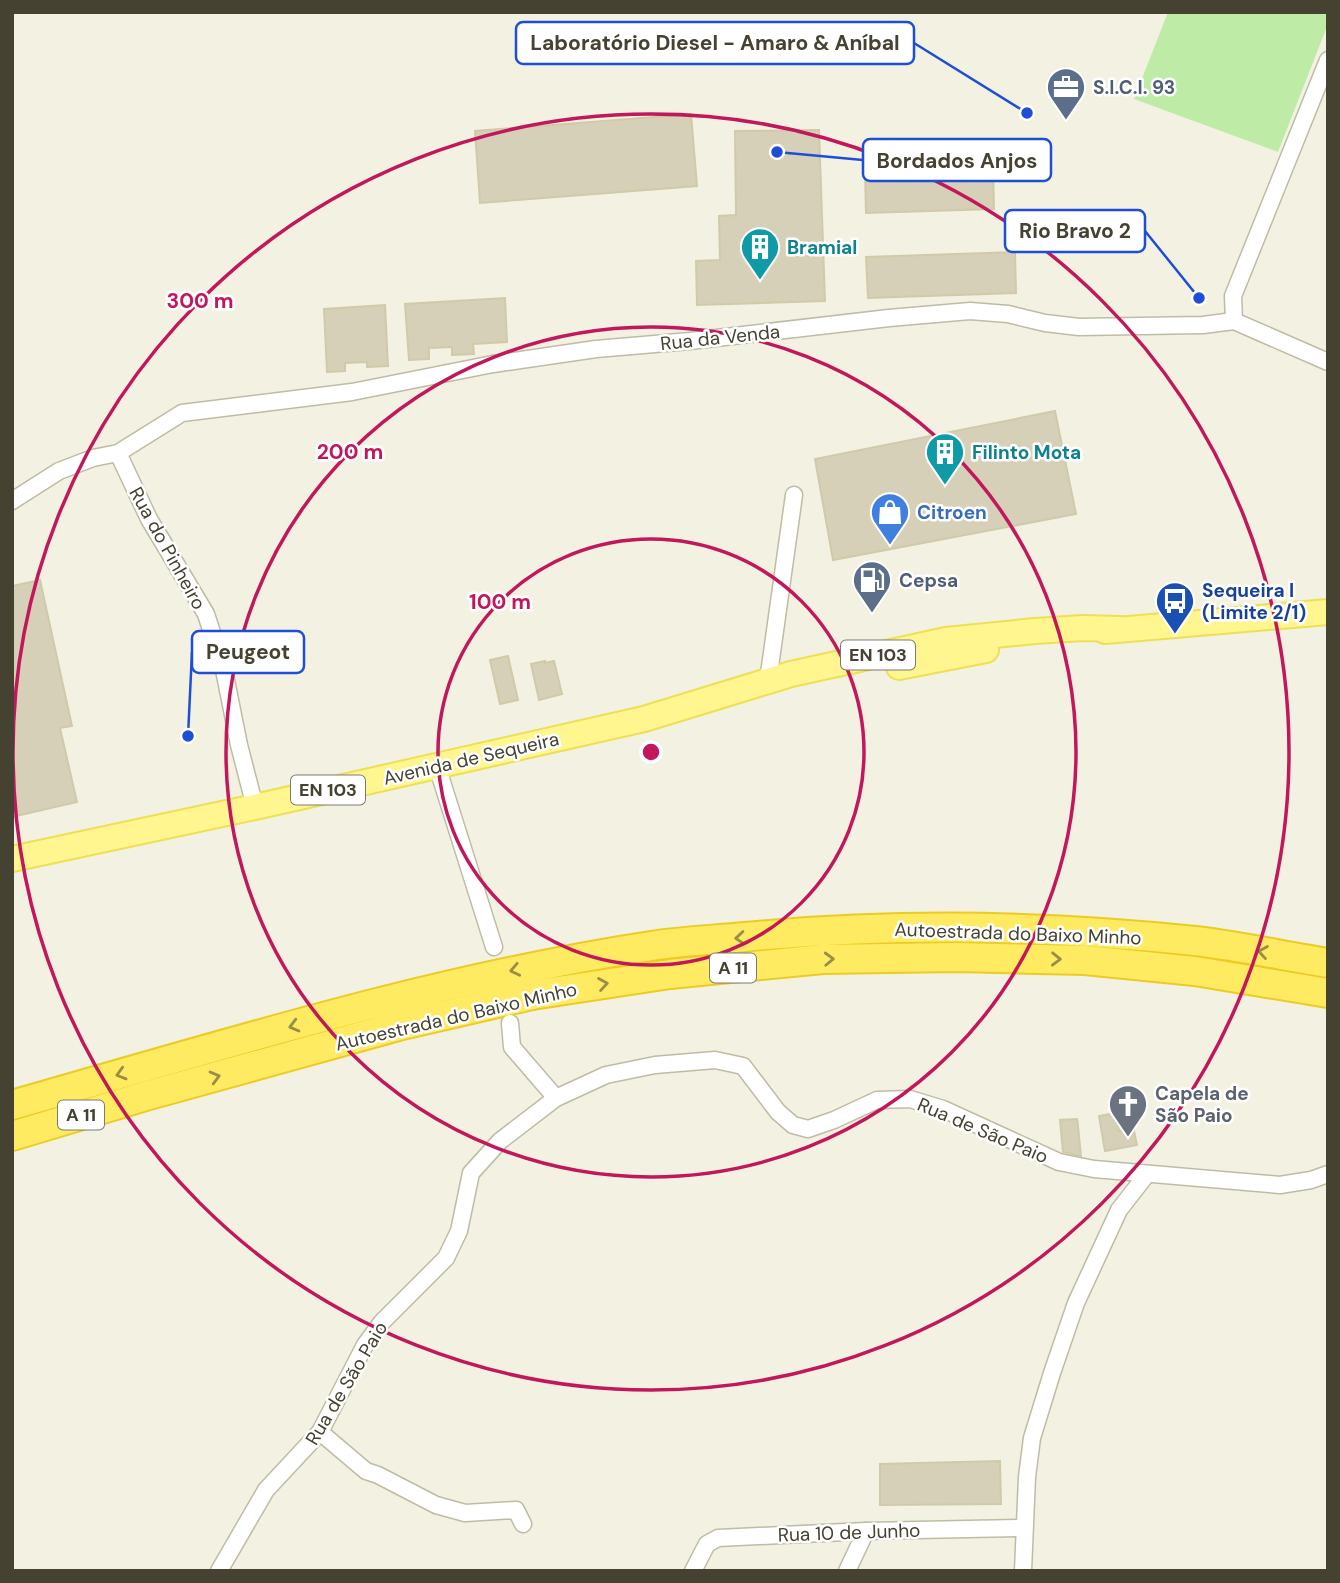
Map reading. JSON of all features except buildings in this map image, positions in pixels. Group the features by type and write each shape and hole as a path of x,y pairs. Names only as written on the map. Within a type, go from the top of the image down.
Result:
{"highway":[{"name":"Autoestrada do Baixo Minho","path":"12,1105 396,998 522,969 655,946 824,930 954,928 1094,932 1199,942 1328,963"},
{"name":"Autoestrada do Baixo Minho","path":"12,1136 398,1026 532,995 670,974 823,959 957,957 1085,960 1195,971 1328,993"}],"main road":[{"name":"Avenida de Sequeira","path":"643,719 691,713 809,685 964,654 1119,629 1328,612"},
{"name":"Avenida de Sequeira","path":"12,859 643,719 791,674 946,640 1071,628 1119,629"}],"street":[{"path":"1328,60 1233,296 1234,321 1328,362"},
{"name":"Rua da Venda","path":"12,501 59,471 93,457 118,453 182,413 352,392 493,365 596,349 729,337 889,317 970,311 1008,314 1045,323 1079,327 1203,325 1234,321"},
{"name":"Rua do Pinheiro","path":"118,453 149,519 206,614 224,670 255,807"},
{"path":"768,681 794,495"},
{"path":"437,766 494,947"},
{"path":"510,1023 512,1046 556,1098"},
{"name":"Rua de São Paio","path":"219,1571 266,1490 320,1432 365,1345 382,1322 446,1258 459,1231 471,1173 500,1142 556,1098 606,1075 655,1065 715,1060 743,1066 778,1112 793,1125 808,1129 834,1121 877,1100 910,1100 943,1109 1059,1163 1094,1169 1280,1185 1328,1174"},
{"path":"1023,1571 1032,1437 1076,1303 1119,1210 1147,1174"},
{"path":"320,1432 366,1471 415,1496 465,1513 516,1510 523,1524"},
{"name":"Rua 10 de Junho","path":"693,1571 707,1544 718,1538 866,1531 1024,1528"},
{"path":"848,1571 866,1531"}],"green space":[{"path":"1168,12 1328,12 1328,24 1278,152 1134,99"}],"place":[{"name":"Laboratório Diesel - Amaro & Aníbal","path":"1027,113"},
{"name":"S.I.C.I. 93","path":"1066,121"},
{"name":"Bordados Anjos","path":"777,152"},
{"name":"Bramial","path":"760,281"},
{"name":"Rio Bravo 2","path":"1199,298"},
{"name":"Filinto Mota","path":"945,486"},
{"name":"Citroen","path":"890,546"},
{"name":"Cepsa","path":"872,614"},
{"name":"Sequeira I (Limite 2/1)","path":"1175,635"},
{"name":"Peugeot","path":"188,736"},
{"name":"Capela de São Paio","path":"1128,1138"}]}
